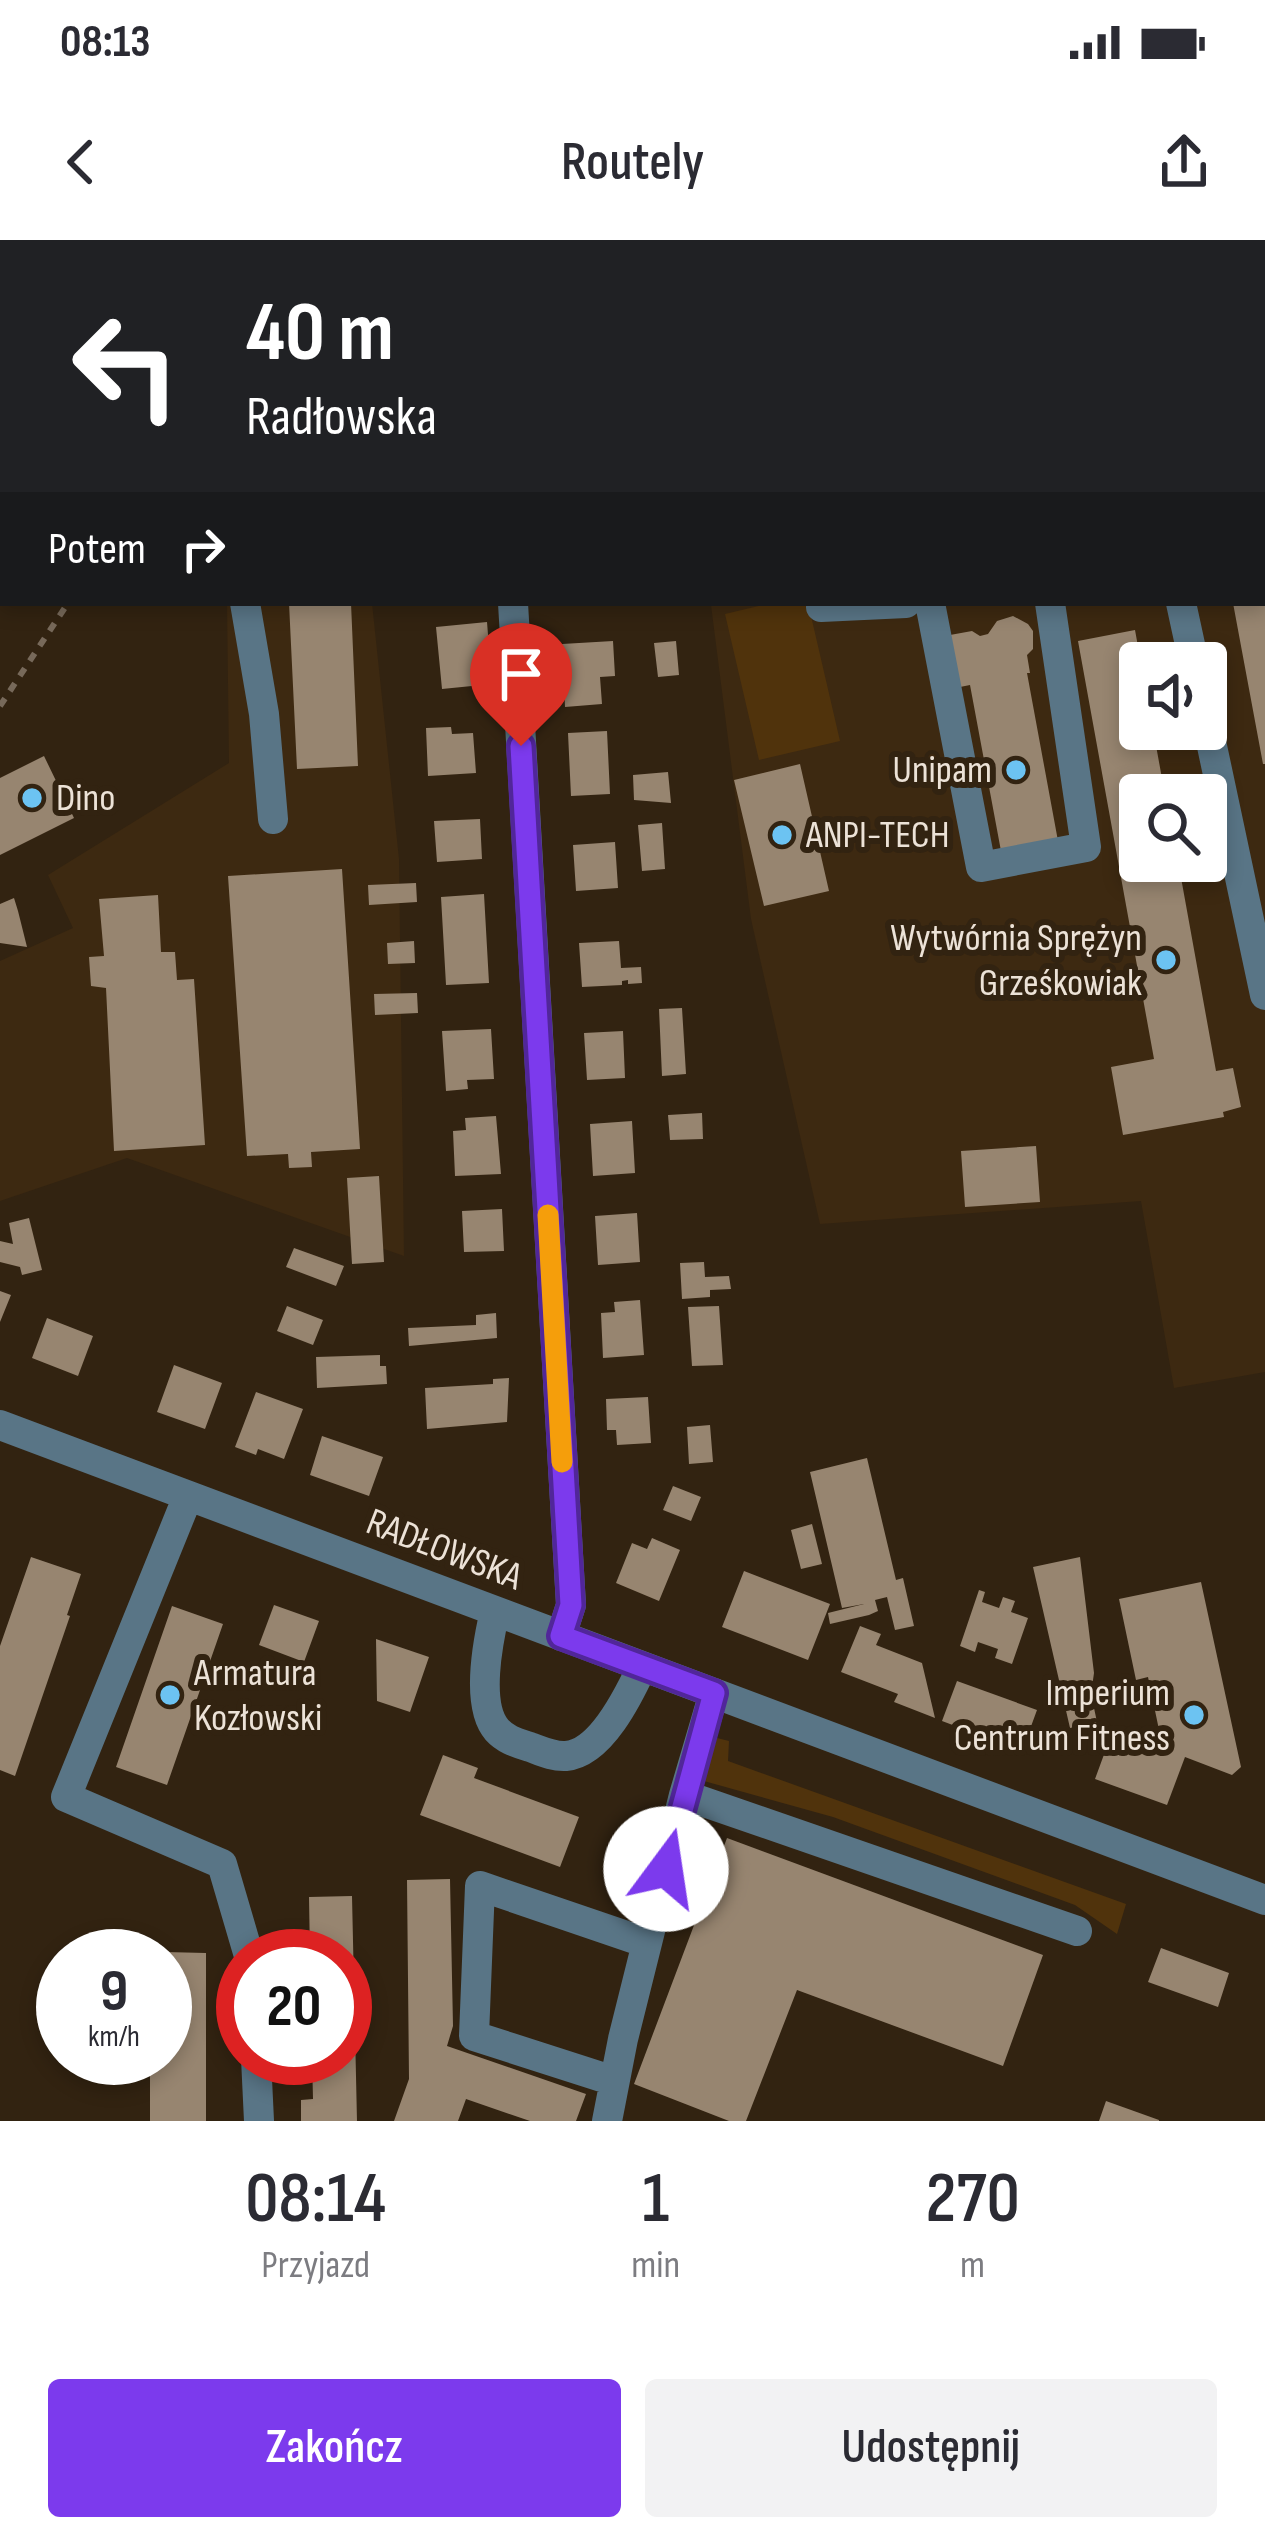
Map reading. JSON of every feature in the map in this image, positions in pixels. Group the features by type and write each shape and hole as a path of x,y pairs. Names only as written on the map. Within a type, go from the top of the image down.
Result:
{"street":[{"path":"246,606 264,714 273,819"},
{"path":"512,606 571,1605 561,1636"},
{"path":"821,607 842,606"},
{"path":"931,606 981,867 1086,847 1050,606"},
{"path":"1182,606 1189,642"},
{"path":"1213,750 1265,995"},
{"name":"RADŁOWSKA","path":"0,1425 1265,1900"},
{"path":"188,1496 66,1796 222,1864 240,1929"},
{"path":"495,1611 485,1664 489,1716 507,1740 558,1756 587,1749 623,1707 642,1666"},
{"path":"607,2121 647,1943 714,1693"},
{"path":"685,1795 1077,1931"},
{"path":"614,2081 474,2036 480,1886 647,1943"},
{"path":"257,2085 259,2121"}],"path":[{"path":"0,706 66,606"}],"shaded area":[{"path":"227,606 372,606 399,859 404,1256 127,1158 0,1201 0,961 73,928 48,875 229,763"},
{"path":"711,606 1265,606 1265,1372 1174,1388 1141,1201 820,1224 751,919"},
{"path":"759,606 809,606 840,741 759,760 725,614"},
{"path":"717,1738 729,1741 728,1761 1126,1904 1117,1934 1075,1905 833,1817 704,1781"}],"building":[{"path":"289,606 351,606 358,766 297,769"},
{"path":"1234,606 1265,606 1263,764"},
{"name":"Unipam","path":"1013,616 1033,631 1027,673 1058,841 1001,851 970,685 960,687 950,635 988,634 997,621"},
{"path":"487,622 492,684 442,689 436,627"},
{"name":"Wytwórnia Sprężyn Grześkowiak","path":"1135,630 1137,642 1119,642 1119,750 1157,750 1161,774 1119,774 1119,866 1078,641"},
{"path":"613,641 615,676 600,677 602,704 565,707 562,644"},
{"path":"676,641 679,675 658,677 654,643"},
{"path":"451,727 452,734 473,733 476,773 428,776 426,728"},
{"path":"607,731 610,794 571,796 568,733"},
{"name":"Dino","path":"44,756 74,818 0,855 0,778"},
{"name":"ANPI-TECH","path":"800,764 829,891 764,906 734,780"},
{"path":"668,772 671,803 634,800 633,775"},
{"path":"480,819 482,859 437,862 434,821"},
{"path":"662,823 665,869 642,871 638,825"},
{"path":"615,842 618,888 576,891 573,845"},
{"path":"342,869 360,1149 311,1152 312,1167 289,1168 288,1154 247,1156 228,876"},
{"name":"Wytwórnia Sprężyn Grześkowiak","path":"1122,882 1182,882 1216,1071 1233,1068 1241,1107 1223,1112 1224,1117 1123,1135 1111,1067 1154,1059"},
{"path":"416,883 417,902 369,905 368,885"},
{"path":"484,894 489,983 446,985 441,897"},
{"path":"158,895 161,952 175,952 177,980 194,979 205,1145 114,1151 106,988 91,986 89,957 104,956 99,899"},
{"path":"14,898 27,947 0,943 0,904"},
{"path":"414,941 415,963 388,964 387,943"},
{"path":"619,941 621,968 641,967 642,983 628,984 628,980 622,985 582,987 579,943"},
{"path":"417,993 418,1013 375,1015 374,994"},
{"path":"682,1008 686,1074 662,1076 659,1009"},
{"path":"491,1029 494,1079 467,1080 468,1089 446,1091 442,1031"},
{"path":"623,1031 625,1078 587,1080 584,1033"},
{"path":"702,1113 703,1139 670,1140 668,1115"},
{"path":"496,1116 501,1174 455,1176 453,1131 466,1130 465,1118"},
{"path":"632,1121 635,1173 593,1176 590,1124"},
{"path":"1036,1146 1040,1202 965,1207 961,1151"},
{"path":"379,1176 384,1262 352,1264 347,1178"},
{"path":"502,1209 504,1251 464,1252 462,1211"},
{"path":"637,1213 640,1262 598,1265 595,1216"},
{"path":"29,1218 42,1270 22,1275 20,1267 0,1262 0,1241 13,1244 9,1223"},
{"path":"294,1248 344,1266 336,1286 286,1267"},
{"path":"704,1262 705,1277 729,1276 731,1289 710,1290 710,1297 682,1299 680,1263"},
{"path":"0,1291 11,1295 0,1322"},
{"path":"640,1300 644,1355 603,1358 601,1313 615,1312 614,1302"},
{"path":"287,1306 323,1320 313,1345 277,1331"},
{"path":"719,1306 723,1365 692,1366 688,1307"},
{"path":"496,1313 497,1338 409,1346 408,1328 476,1325 476,1315"},
{"path":"47,1318 93,1336 78,1376 32,1358"},
{"path":"380,1355 387,1384 317,1388 316,1357"},
{"path":"174,1365 222,1383 205,1429 157,1412"},
{"path":"509,1378 507,1422 427,1429 425,1388 493,1384 493,1379"},
{"path":"256,1392 303,1409 284,1459 235,1447"},
{"path":"648,1397 651,1443 617,1445 616,1430 607,1430 606,1399"},
{"path":"710,1425 713,1462 689,1464 687,1427"},
{"path":"322,1436 383,1457 369,1496 310,1475"},
{"path":"867,1458 896,1580 903,1578 914,1626 895,1630 887,1597 875,1600 878,1611 830,1624 828,1613 864,1604 842,1608 810,1472"},
{"path":"673,1486 701,1497 691,1521 663,1510"},
{"path":"812,1524 822,1564 801,1569 791,1530"},
{"path":"652,1538 680,1550 659,1601 616,1583 632,1543 647,1549"},
{"path":"31,1557 81,1574 15,1776 0,1770 0,1646"},
{"path":"1080,1557 1097,1722 1070,1728 1033,1567"},
{"path":"744,1571 830,1604 808,1660 722,1627"},
{"path":"1201,1582 1241,1767 1232,1775 1185,1757 1167,1805 1095,1779 1113,1730 1163,1749 1148,1677 1136,1680 1119,1599"},
{"path":"979,1590 985,1592 982,1602 999,1608 1003,1597 1015,1601 1011,1612 1028,1618 1012,1664 995,1658 998,1649 978,1642 975,1652 960,1646"},
{"path":"274,1605 319,1621 304,1662 259,1645"},
{"name":"Armatura Kozłowski","path":"172,1606 223,1624 167,1785 116,1767"},
{"path":"860,1626 881,1634 876,1645 922,1663 935,1718 894,1702 898,1694 841,1672"},
{"path":"376,1639 429,1657 410,1712 377,1701"},
{"path":"957,1681 1037,1710 1022,1751 942,1721"},
{"path":"443,1755 478,1768 474,1778 579,1817 560,1867 420,1815"},
{"path":"727,1838 1043,1955 1003,2066 797,1990 746,2121 729,2121 634,2084"},
{"path":"450,1879 453,2026 447,2046 586,2094 576,2121 530,2121 466,2099 458,2121 394,2121 409,2079 407,1880"},
{"path":"352,1896 353,1929 310,1929 309,1897"},
{"path":"1161,1948 1229,1973 1218,2007 1148,1982"},
{"path":"192,1953 206,1953 206,2121 150,2121 150,2085 192,2085"},
{"path":"313,2085 356,2085 357,2121 301,2121 301,2100 313,2099"},
{"path":"1106,2101 1159,2120 1159,2121 1099,2121"}],"slow traffic":[{"path":"548,1215 562,1462"}],"place":[{"name":"Unipam","path":"1016,770"},
{"name":"Dino","path":"32,798"},
{"name":"ANPI-TECH","path":"782,835"},
{"name":"Wytwórnia Sprężyn Grześkowiak","path":"1166,960"},
{"name":"Armatura Kozłowski","path":"170,1695"},
{"name":"Imperium Centrum Fitness","path":"1194,1715"}],"route":[{"path":"521,746 571,1605 561,1636 714,1693 666,1869"}]}
